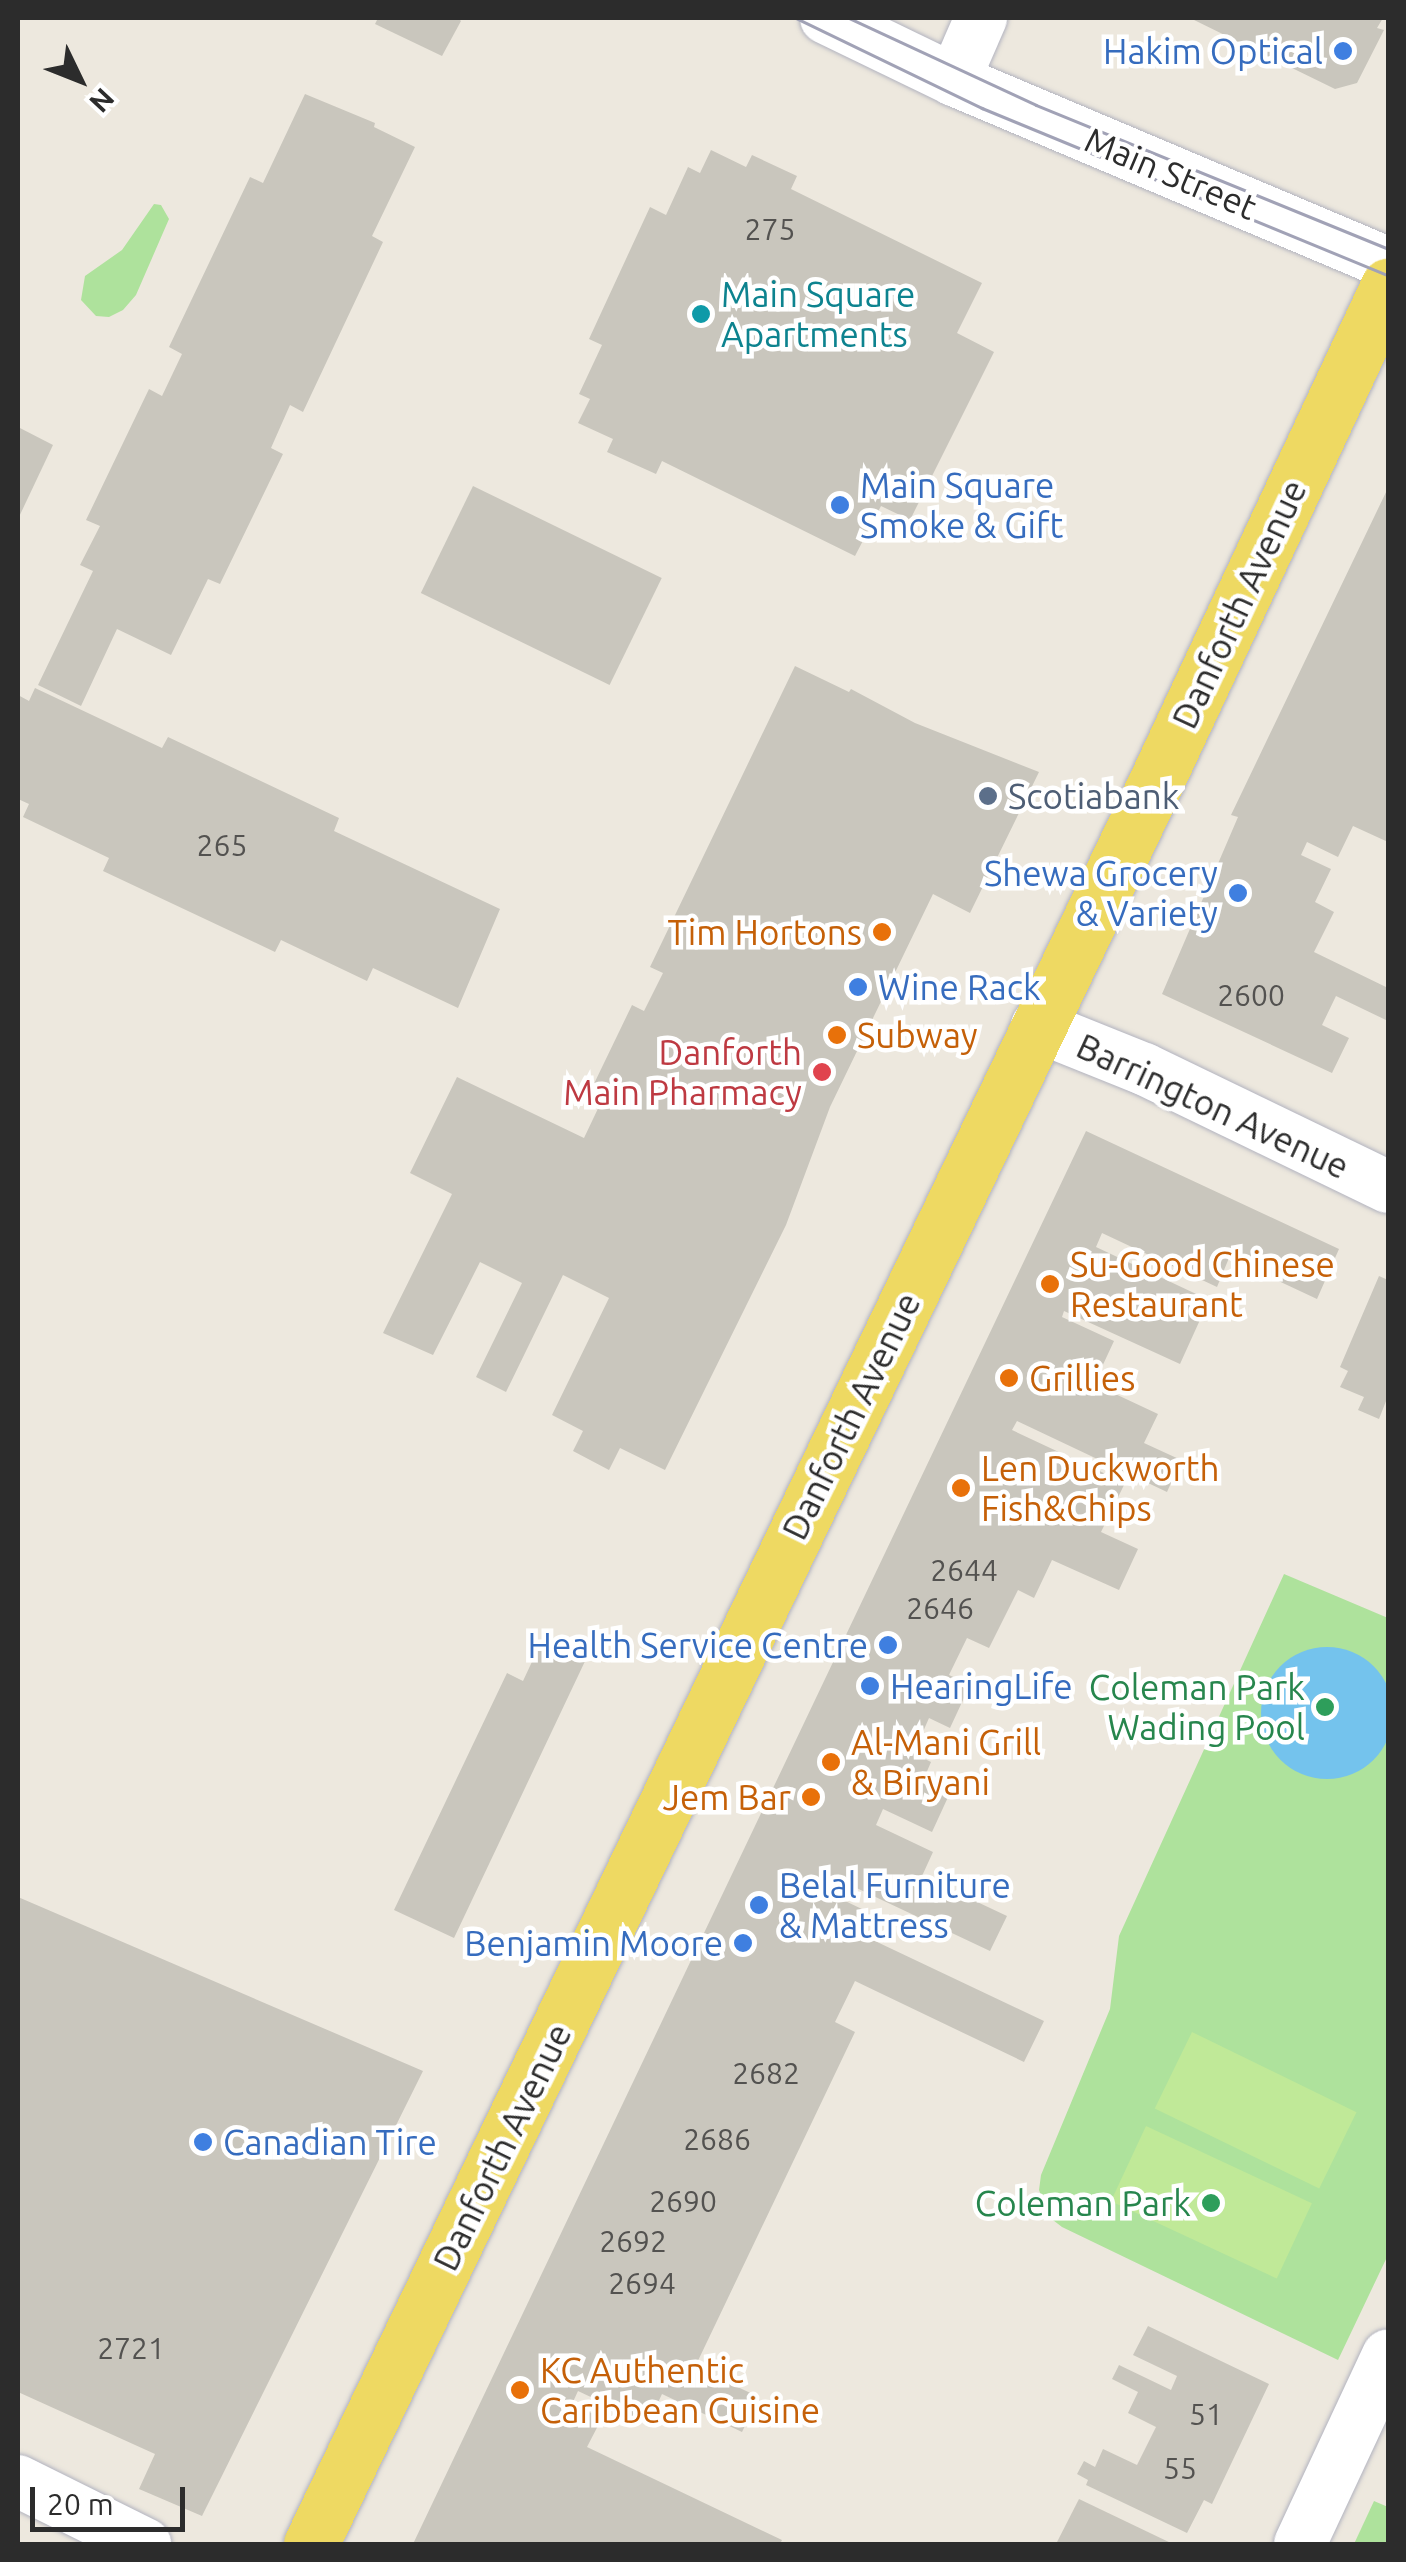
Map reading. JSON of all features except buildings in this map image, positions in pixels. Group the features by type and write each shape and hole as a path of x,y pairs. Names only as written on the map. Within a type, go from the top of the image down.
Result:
{"main road":[{"name":"Danforth Avenue","path":"310,2544 1388,286"}],"street":[{"name":"Main Street","path":"826,18 954,80 1388,263"},
{"path":"954,80 982,18"},
{"name":"Barrington Avenue","path":"1038,1026 1144,1069 1388,1188"},
{"path":"1300,2544 1388,2355"},
{"path":"18,2481 145,2544"}],"green space":[{"path":"154,204 161,205 169,219 136,295 123,310 109,317 96,316 81,300 85,276 122,250"},
{"name":"Coleman Park","path":"1284,1574 1388,1618 1388,2255 1338,2360 1062,2227 1049,2217 1039,2190 1041,2175 1110,2009 1119,1936"},
{"name":"Coleman Park","path":"1192,2032 1356,2112 1319,2189 1155,2108"},
{"name":"Coleman Park","path":"1146,2126 1312,2203 1277,2279 1111,2201"},
{"path":"1374,2501 1388,2507 1388,2544 1354,2544"}],"water":[{"name":"Coleman Park Wading Pool","path":"1327,1647 1352,1652 1373,1667 1388,1688 1393,1713 1388,1738 1373,1759 1352,1774 1327,1779 1302,1774 1281,1759 1266,1738 1261,1713 1266,1688 1281,1667 1302,1652"}],"tram line":[{"path":"796,18 982,108 1388,275"},
{"path":"849,18 1036,105 1388,249"}],"place":[{"name":"Hakim Optical","path":"1343,51"},
{"name":"Main Square Apartments","path":"701,314"},
{"name":"Main Square Smoke & Gift","path":"840,505"},
{"name":"Scotiabank","path":"988,796"},
{"name":"Shewa Grocery & Variety","path":"1238,893"},
{"name":"Tim Hortons","path":"882,932"},
{"name":"Wine Rack","path":"858,987"},
{"name":"Subway","path":"837,1035"},
{"name":"Danforth Main Pharmacy","path":"822,1072"},
{"name":"Su-Good Chinese Restaurant","path":"1050,1284"},
{"name":"Grillies","path":"1009,1378"},
{"name":"Len Duckworth Fish&Chips","path":"961,1488"},
{"name":"Health Service Centre","path":"888,1645"},
{"name":"HearingLife","path":"870,1686"},
{"name":"Coleman Park Wading Pool","path":"1325,1707"},
{"name":"Al-Mani Grill & Biryani","path":"831,1762"},
{"name":"Jem Bar","path":"811,1797"},
{"name":"Belal Furniture & Mattress","path":"759,1905"},
{"name":"Benjamin Moore","path":"743,1943"},
{"name":"Canadian Tire","path":"203,2142"},
{"name":"Coleman Park","path":"1211,2203"},
{"name":"KC Authentic Caribbean Cuisine","path":"520,2390"}]}
